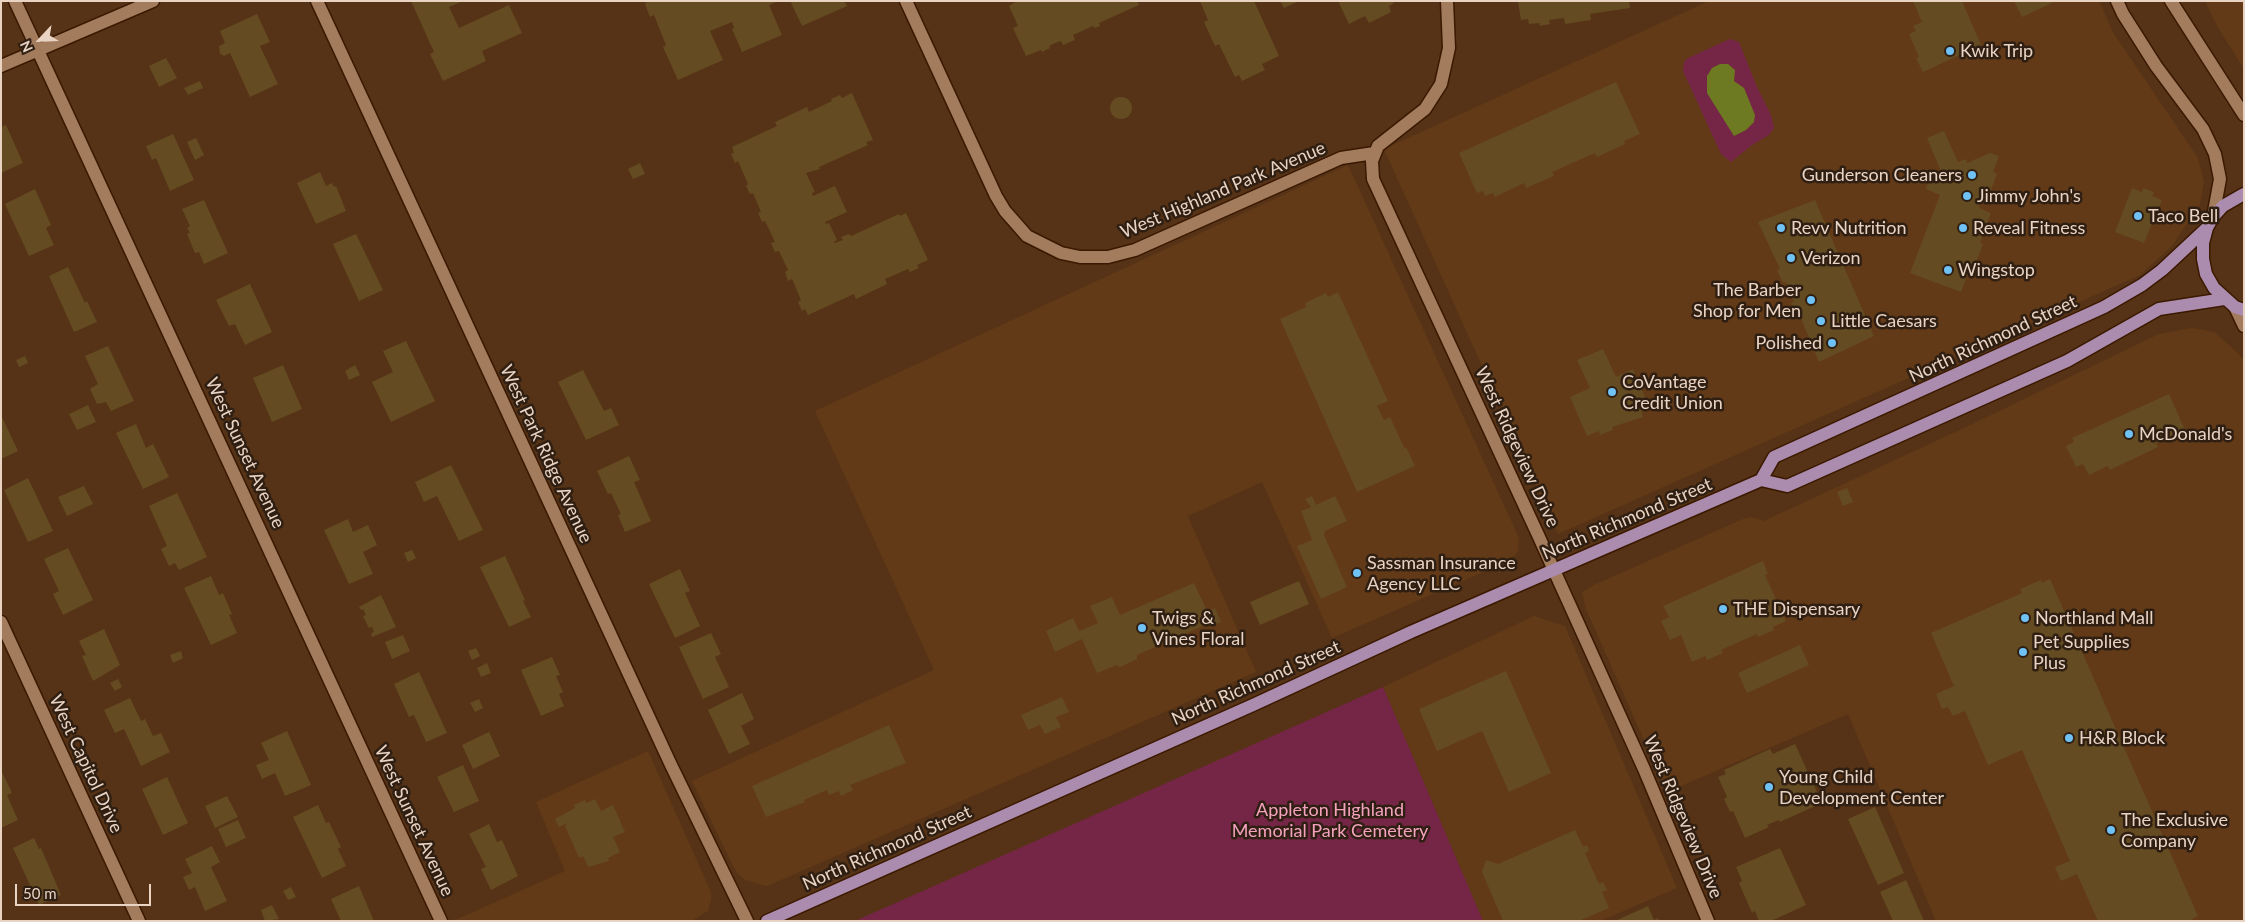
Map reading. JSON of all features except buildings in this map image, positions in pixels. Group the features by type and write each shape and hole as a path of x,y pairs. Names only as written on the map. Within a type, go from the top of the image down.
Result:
{"main road":[{"name":"North Richmond Street","path":"767,921 1253,705 1411,632 1761,480 1774,457 2104,307 2148,280 2210,223 2223,206 2244,194"},
{"path":"2210,223 2203,243 2203,259 2206,274 2214,288 2234,305"},
{"path":"1761,480 1787,486 2067,361 2159,309 2234,305"}],"street":[{"name":"West Sunset Avenue","path":"15,1 441,921"},
{"path":"1,66 152,1"},
{"name":"West Park Ridge Avenue","path":"317,1 671,765 747,921"},
{"name":"West Highland Park Avenue","path":"906,1 996,196 1005,211 1027,236 1061,253 1080,257 1108,257 1135,250 1341,158 1374,153"},
{"path":"1374,153 1378,146 1425,109 1436,93 1444,73 1449,48 1447,1"},
{"path":"2118,1 2123,14 2156,66 2202,129 2215,154 2220,179 2210,223"},
{"path":"2171,1 2244,115"},
{"name":"West Ridgeview Drive","path":"1374,153 1371,170 1377,188 1644,769 1708,921"},
{"path":"2234,305 2244,326"},
{"name":"West Capitol Drive","path":"1,622 139,921"}],"shaded area":[{"path":"1709,1 2099,1 2114,34 2198,158 2204,182 2200,204 2172,246 2140,275 1558,534 1384,149"},
{"path":"2205,1 2244,1 2244,69 2217,26"},
{"path":"1720,64 1728,64 1735,70 1734,81 1744,88 1755,115 1754,122 1746,130 1734,136 1707,93 1707,76 1712,68"},
{"path":"1348,165 1519,538 1518,551 1514,556 1481,573 1332,638 1262,482 1188,516 1256,672 774,883 766,886 745,880 738,874 731,862 692,781 934,670 815,411"},
{"name":"Northland Mall","path":"2192,328 2214,332 2239,354 2244,361 2244,921 1936,921 1848,714 1667,792 1586,609 1582,592 1596,584 1743,519 1751,517 1764,521 2159,334"},
{"path":"1534,616 1565,626 1677,888 1600,921 1483,921 1383,687"},
{"path":"648,751 711,892 708,911 691,921 453,921 565,871 536,802"}],"green space":[{"path":"1730,39 1739,42 1757,87 1771,115 1774,128 1769,135 1752,145 1731,162 1721,154 1683,71 1684,62 1688,58","holes":["1720,64 1728,64 1735,70 1734,81 1754,122 1746,130 1734,136 1712,68"]},
{"name":"Appleton Highland Memorial Park Cemetery","path":"1383,687 1483,921 855,921"}],"place":[{"name":"Kwik Trip","path":"1950,51"},
{"name":"Gunderson Cleaners","path":"1972,175"},
{"name":"Jimmy John's","path":"1967,196"},
{"name":"Taco Bell","path":"2138,216"},
{"name":"Revv Nutrition","path":"1781,228"},
{"name":"Reveal Fitness","path":"1963,228"},
{"name":"Verizon","path":"1791,258"},
{"name":"Wingstop","path":"1948,270"},
{"name":"The Barber Shop for Men","path":"1811,300"},
{"name":"Little Caesars","path":"1821,321"},
{"name":"Polished","path":"1832,343"},
{"name":"CoVantage Credit Union","path":"1612,392"},
{"name":"McDonald's","path":"2129,434"},
{"name":"Sassman Insurance Agency LLC","path":"1357,573"},
{"name":"THE Dispensary","path":"1723,609"},
{"name":"Northland Mall","path":"2025,618"},
{"name":"Twigs & Vines Floral","path":"1142,628"},
{"name":"Pet Supplies Plus","path":"2023,652"},
{"name":"H&R Block","path":"2069,738"},
{"name":"Young Child Development Center","path":"1769,787"},
{"name":"The Exclusive Company","path":"2111,830"}]}
